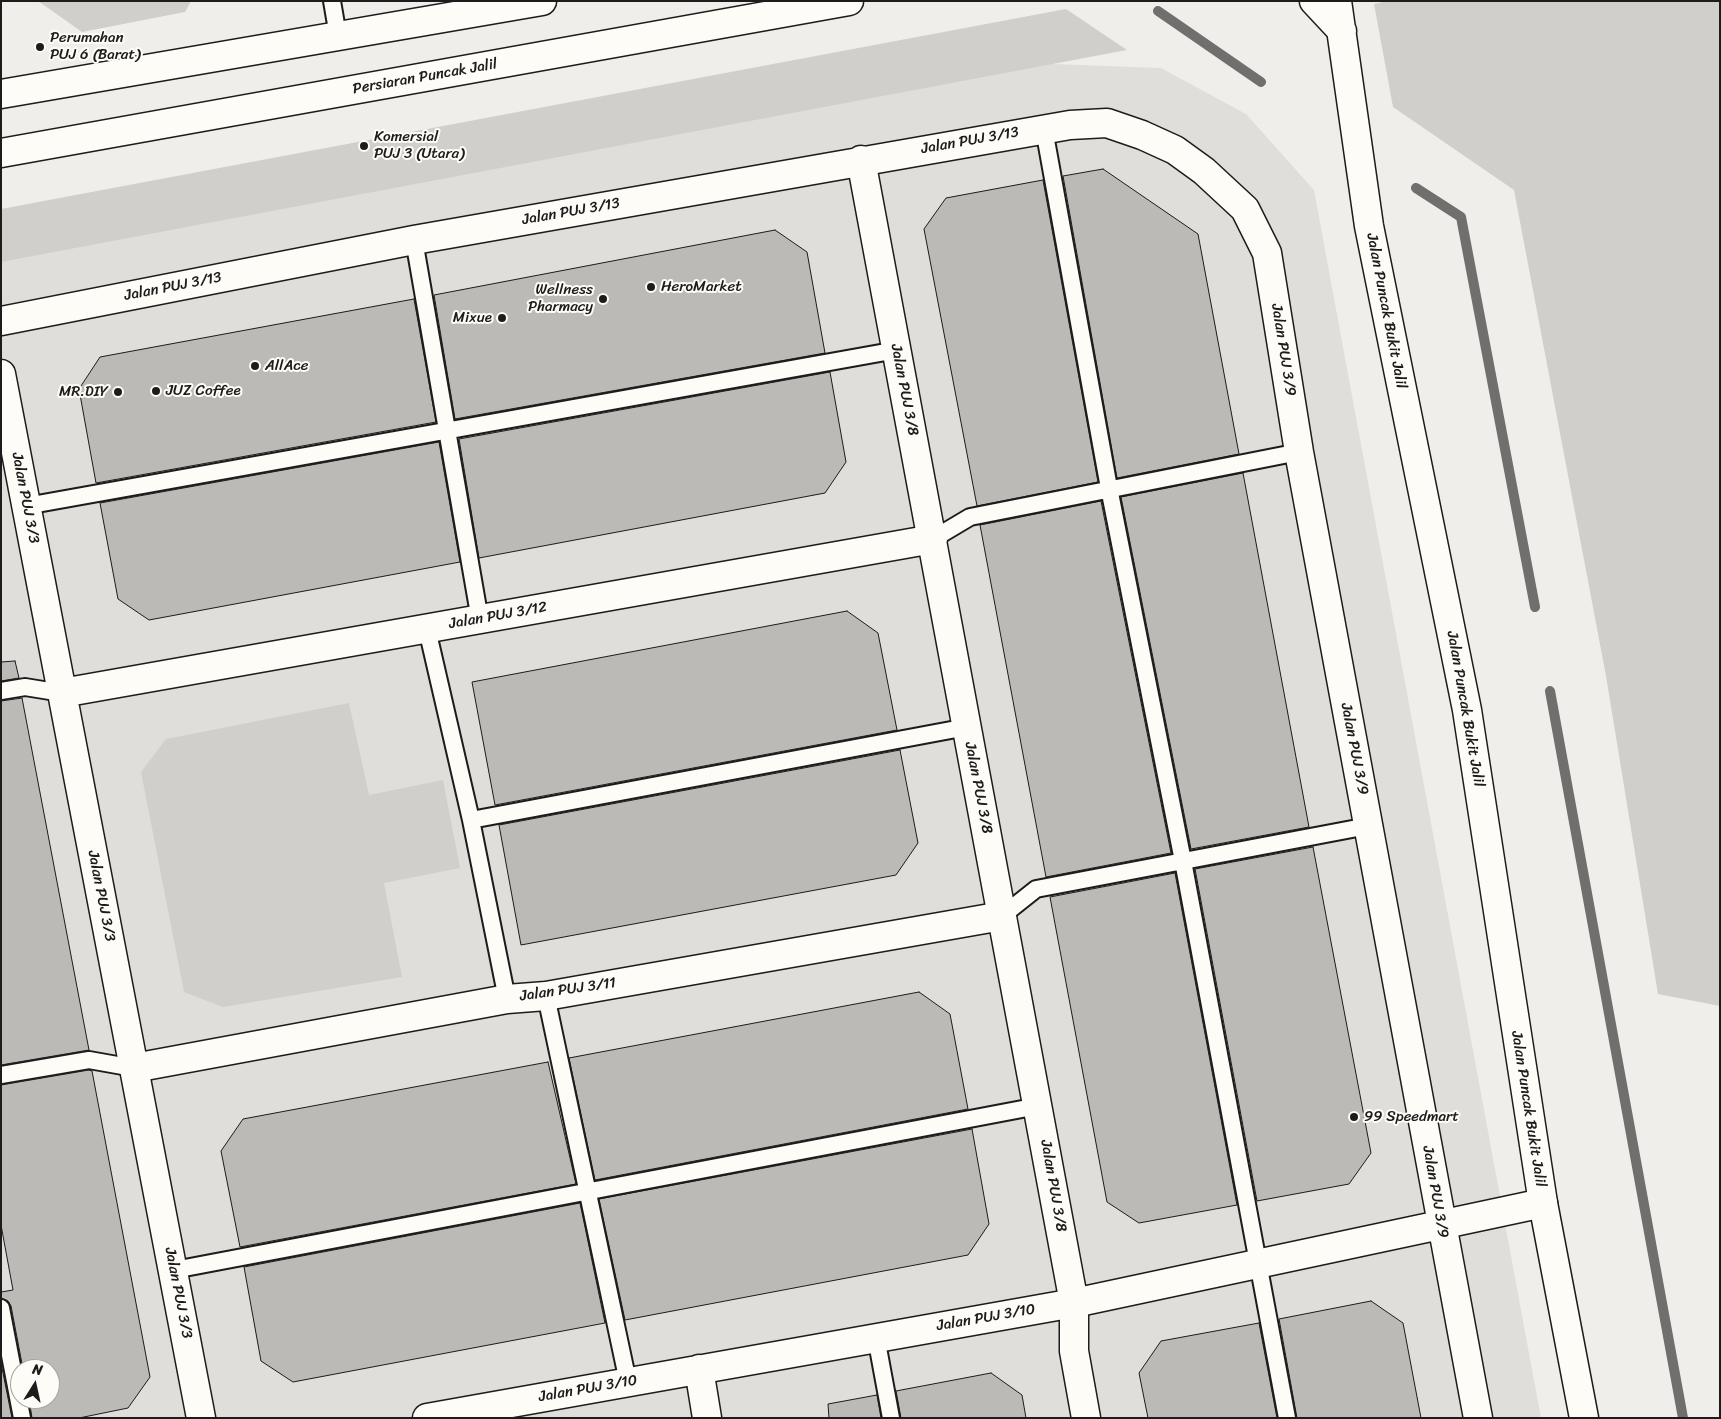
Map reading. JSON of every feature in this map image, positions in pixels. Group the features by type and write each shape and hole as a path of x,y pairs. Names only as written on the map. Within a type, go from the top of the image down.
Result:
{"street":[{"path":"1,94 338,36 508,4 542,1"},
{"name":"Persiaran Puncak Jalil","path":"1,154 849,1"},
{"path":"1314,1 1342,31 1356,1"},
{"name":"Jalan Puncak Bukit Jalil","path":"1337,1 1369,226 1467,710 1543,1203 1584,1418"},
{"name":"Jalan PUJ 3/13","path":"1,321 414,240 1070,124 1107,123 1142,135"},
{"name":"Jalan PUJ 3/9","path":"1142,135 1175,150 1204,171 1245,209 1267,253 1299,452 1478,1418"},
{"name":"Jalan PUJ 3/8","path":"861,160 1074,1303 1074,1351 1086,1418"},
{"name":"Jalan PUJ 3/3","path":"1,374 201,1418"},
{"name":"Jalan PUJ 3/12","path":"62,693 933,539"},
{"name":"Jalan PUJ 3/11","path":"134,1068 507,999 546,996 1002,916"},
{"name":"Jalan PUJ 3/10","path":"427,1418 1074,1303 1543,1203"},
{"path":"699,1369 707,1418"}],"lane":[{"path":"332,1 338,36"},
{"path":"1044,129 1109,488 1183,861 1287,1418"},
{"path":"414,240 480,620"},
{"path":"26,506 897,350"},
{"path":"933,539 970,517 1109,488 1299,452"},
{"path":"427,629 471,820 507,999"},
{"path":"1,692 25,687 62,693"},
{"path":"471,820 967,727"},
{"path":"1002,916 1036,889 1368,826"},
{"path":"546,996 628,1382"},
{"path":"1,1075 89,1060 134,1068"},
{"path":"174,1270 1038,1106"},
{"path":"1,1308 22,1418"},
{"path":"876,1337 891,1418"}],"shaded area":[{"path":"38,1 191,1 185,12 82,32"},
{"path":"1388,1 1720,1 1720,1006 1658,994 1606,676 1514,190 1393,107 1374,4"},
{"path":"1066,9 1127,50 1,262 1,209"},
{"path":"1027,63 1161,68 1246,114 1314,190 1541,1418 1,1418 1,254"},
{"path":"349,703 369,795 443,780 460,868 384,883 402,977 223,1007 184,992 141,772 166,739"}],"building":[{"path":"1103,169 1198,234 1239,454 1117,478 1063,176"},
{"path":"1043,180 1098,482 977,506 924,229 946,198"},
{"path":"775,230 807,252 825,353 455,419 434,295"},
{"path":"414,299 436,422 96,483 79,389 100,357"},
{"path":"830,372 846,462 825,493 479,558 459,439"},
{"path":"439,442 460,562 149,620 118,599 100,503"},
{"path":"1243,473 1309,827 1191,849 1121,497"},
{"path":"1101,501 1171,853 1046,877 980,525"},
{"path":"847,611 878,633 897,730 495,805 472,682"},
{"path":"15,661 19,678 1,681 1,662"},
{"path":"22,698 89,1050 1,1065 1,701"},
{"path":"900,750 918,843 896,875 521,945 499,825"},
{"path":"1313,847 1371,1153 1349,1184 1257,1201 1195,869"},
{"path":"1175,873 1237,1205 1139,1223 1107,1202 1050,897"},
{"path":"919,992 950,1014 968,1109 595,1180 569,1058"},
{"path":"548,1062 576,1184 240,1247 221,1151 243,1119"},
{"path":"92,1071 150,1377 128,1408 79,1418 32,1418 31,1409 60,1409 60,1359 21,1359 11,1306 8,1301 1,1298 1,1292 13,1290 1,1225 1,1085"},
{"path":"972,1129 989,1224 968,1255 625,1320 599,1199"},
{"path":"580,1203 605,1323 293,1382 261,1361 244,1267"},
{"path":"1371,1301 1403,1323 1421,1418 1297,1418 1279,1319"},
{"path":"1259,1323 1277,1418 1148,1418 1139,1373 1161,1341"},
{"path":"1,1363 12,1418 1,1418"},
{"path":"991,1373 1022,1395 1026,1418 901,1418 896,1391"},
{"path":"877,1395 881,1418 829,1418 828,1404"}],"waterway":[{"path":"1158,11 1261,82"},
{"path":"1416,188 1461,217 1535,607"},
{"path":"1550,691 1683,1418"}],"place":[{"name":"Perumahan PUJ 6 (Barat)","path":"40,47"},
{"name":"Komersial PUJ 3 (Utara)","path":"364,146"},
{"name":"HeroMarket","path":"651,287"},
{"name":"Wellness Pharmacy","path":"603,299"},
{"name":"Mixue","path":"502,318"},
{"name":"AllAce","path":"255,366"},
{"name":"JUZ Coffee","path":"156,391"},
{"name":"MR.DIY","path":"118,392"},
{"name":"99 Speedmart","path":"1354,1117"}]}
